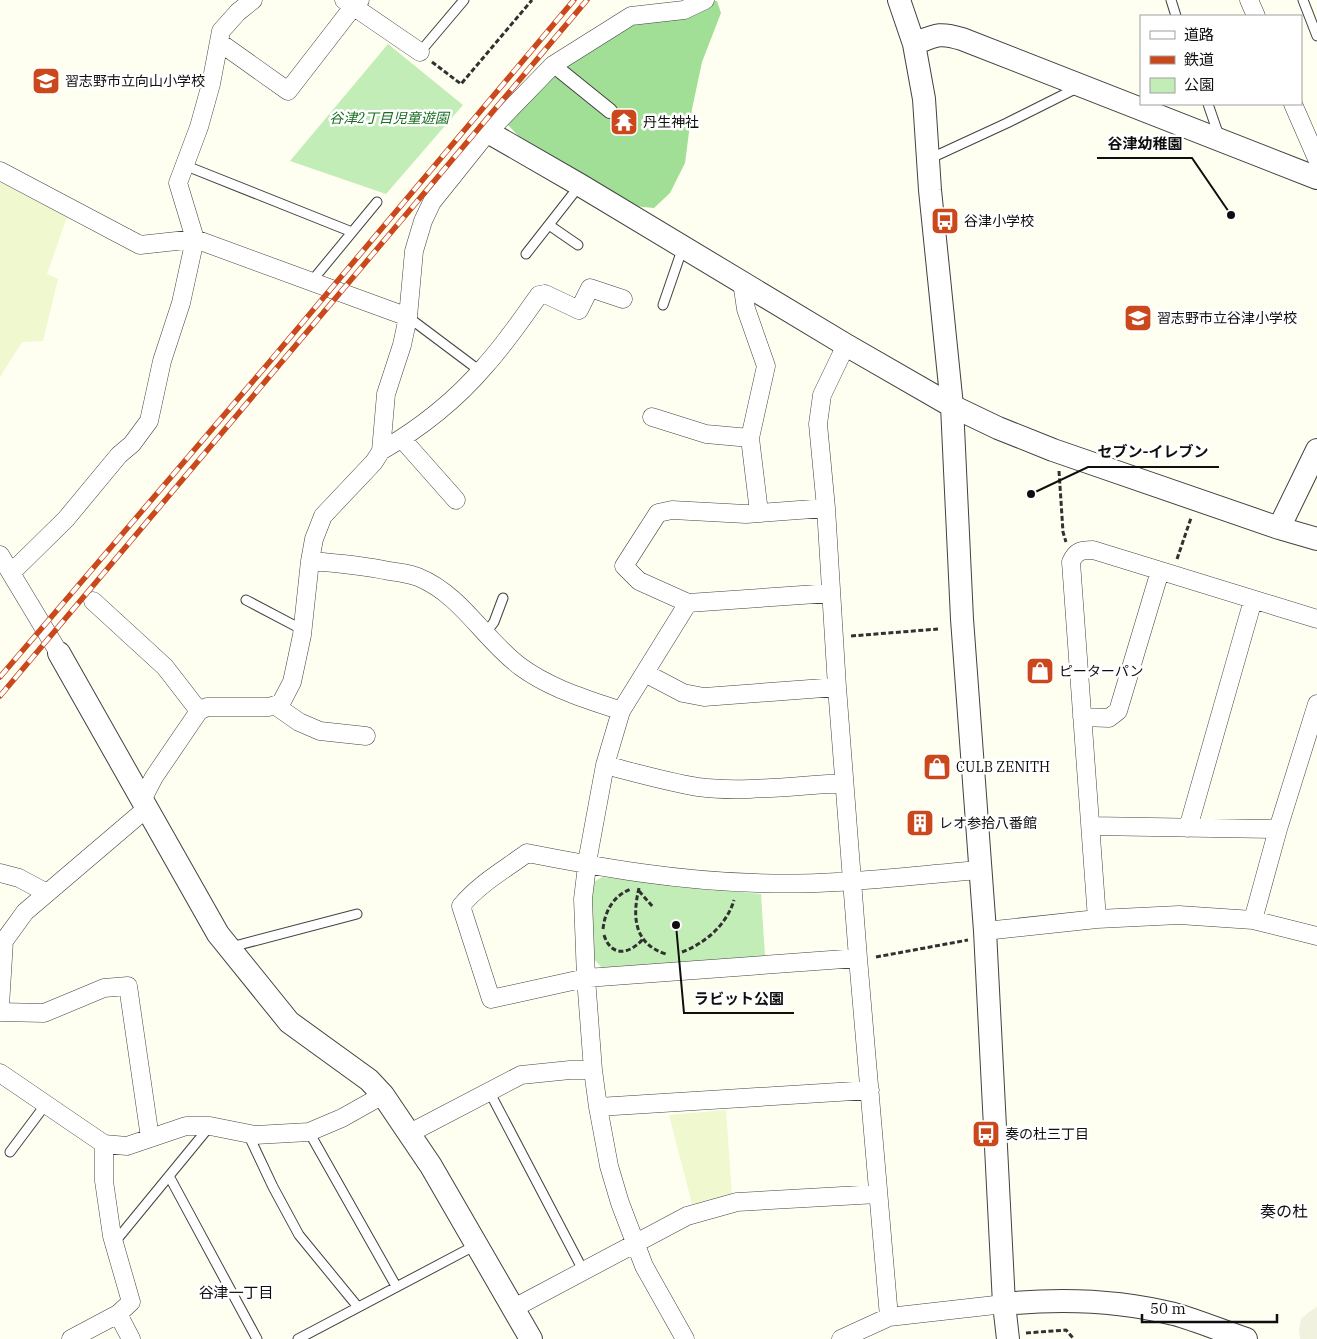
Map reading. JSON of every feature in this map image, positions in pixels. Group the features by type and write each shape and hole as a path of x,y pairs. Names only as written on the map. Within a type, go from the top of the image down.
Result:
{"street":[{"path":"11,573 66,519 119,455 132,444 149,421 162,360 181,303 195,239 178,183 199,127 211,84 221,31 238,12 253,0"},
{"path":"0,1006 4,941 25,912 144,804 154,777 199,711 207,707 269,707 281,703 292,682 303,630 310,560 314,540 323,516 374,462 380,451 386,394 402,345 408,317 414,251 423,221 432,202 488,132 553,66 631,16 684,10 705,0"},
{"path":"900,0 914,44 924,99 930,190 952,406 962,619 980,870 977,935 1004,1304 1017,1336"},
{"path":"1249,0 1256,15"},
{"path":"219,42 288,91 352,2 420,52"},
{"path":"914,44 945,34 962,39 1317,178"},
{"path":"553,66 610,111"},
{"path":"1293,105 1317,159"},
{"path":"488,132 580,184 846,345 952,406 998,428 1053,450 1279,528 1317,539"},
{"path":"0,171 140,245 195,239 408,317"},
{"path":"742,282 746,309 766,366 750,438 759,512"},
{"path":"380,451 402,439 459,394 480,371 540,295 545,294 579,310 590,288 623,299"},
{"path":"846,345 822,395 818,424 826,508 844,783 889,1317"},
{"path":"652,417 706,434 750,438"},
{"path":"402,439 456,500"},
{"path":"1279,528 1317,450"},
{"path":"826,508 746,514 672,510 658,512 624,566 639,581 688,603 831,593"},
{"path":"1098,919 1071,562 1074,554 1081,550 1093,550 1317,619"},
{"path":"0,555 59,653 218,934 289,1022 368,1080 383,1095 431,1166 531,1339"},
{"path":"310,560 357,564 418,577 451,597 485,634 520,666 540,680 554,688 621,711"},
{"path":"1082,717 1109,718 1118,711 1166,573"},
{"path":"1188,828 1253,600"},
{"path":"93,601 165,667 199,711"},
{"path":"685,1339 657,1290 634,1243 608,1166 593,1070 586,978 584,899 587,865 605,765 621,711 688,603"},
{"path":"645,673 683,692 704,697 837,686"},
{"path":"1252,920 1317,704"},
{"path":"276,706 299,722 320,731 366,736"},
{"path":"605,765 670,782 700,787 734,789 844,783"},
{"path":"1091,826 1278,829"},
{"path":"858,958 586,978 490,999 461,906 471,893 527,853 587,865 643,873 738,882 802,884 980,870"},
{"path":"0,873 18,878 47,893"},
{"path":"977,935 1098,919 1178,915 1252,920 1317,936"},
{"path":"0,1012 44,1013 104,988 128,986 150,1138"},
{"path":"410,1133 521,1075 570,1070 593,1070"},
{"path":"0,1073 104,1144 127,1146 186,1126 210,1126 255,1135 309,1132 342,1118 383,1095"},
{"path":"598,1107 870,1090"},
{"path":"71,1339 118,1314 131,1302 114,1243 104,1181 104,1144"},
{"path":"512,1309 687,1216 737,1202 878,1194"},
{"path":"841,1339 889,1317 1004,1304 1076,1300 1121,1304 1176,1315 1246,1339"},
{"path":"118,1314 131,1339"}],"lane":[{"path":"420,52 464,0"},
{"path":"1171,0 1176,15"},
{"path":"1303,0 1317,36"},
{"path":"929,159 1007,124 1082,85"},
{"path":"1208,105 1220,140"},
{"path":"184,165 352,232"},
{"path":"526,254 580,184"},
{"path":"311,282 377,202"},
{"path":"550,225 578,245"},
{"path":"664,305 684,247"},
{"path":"408,317 480,371"},
{"path":"485,634 494,622 503,598"},
{"path":"246,600 303,630"},
{"path":"229,948 357,914"},
{"path":"489,1091 583,1270"},
{"path":"10,1152 46,1104"},
{"path":"114,1243 210,1126"},
{"path":"309,1132 396,1286"},
{"path":"248,1134 273,1187 299,1235 358,1307"},
{"path":"169,1176 257,1339"},
{"path":"298,1339 476,1245"}],"path":[{"path":"420,52 461,84 532,0"},
{"path":"1058,466 1063,532 1071,562"},
{"path":"1166,573 1192,515"},
{"path":"834,637 938,629"},
{"path":"643,873 636,915 639,931 649,946 667,954"},
{"path":"676,953 694,947 716,930 732,906 738,882"},
{"path":"643,939 631,949 624,952 616,951 607,943 603,930 606,912 624,892 634,888 639,890 653,907"},
{"path":"858,958 879,957 977,935"},
{"path":"1017,1336 1066,1330 1074,1339"}],"green space":[{"path":"678,1 717,1 721,13 702,62 692,109 685,163 670,193 654,208 624,205 529,147 507,124 579,41 629,25"},
{"name":"谷津2丁目児童遊園","path":"388,44 463,105 386,194 290,161"},
{"path":"0,182 67,217 47,274 58,279 43,341 22,342 0,377"},
{"path":"602,877 761,894 765,956 603,969 592,957 589,885"},
{"path":"726,1110 732,1195 692,1204 669,1115"}],"shaded area":[{"path":"1317,1307 1317,1339 1300,1339 1301,1319"}],"railway":[{"path":"0,677 266,366 574,0"},
{"path":"0,696 587,0"}],"place":[{"name":"習志野市立向山小学校","path":"46,81"},
{"name":"丹生神社","path":"624,122"},
{"name":"谷津幼稚園","path":"1231,215"},
{"name":"谷津小学校","path":"945,221"},
{"name":"習志野市立谷津小学校","path":"1138,318"},
{"name":"セブン-イレブン","path":"1031,494"},
{"name":"ピーターパン","path":"1040,671"},
{"name":"CULB ZENITH","path":"937,767"},
{"name":"レオ参拾八番館","path":"920,823"},
{"name":"ラビット公園","path":"676,925"},
{"name":"奏の杜三丁目","path":"986,1134"}],"district":[{"name":"奏の杜","path":"1284,1211"},
{"name":"谷津一丁目","path":"236,1292"}]}
